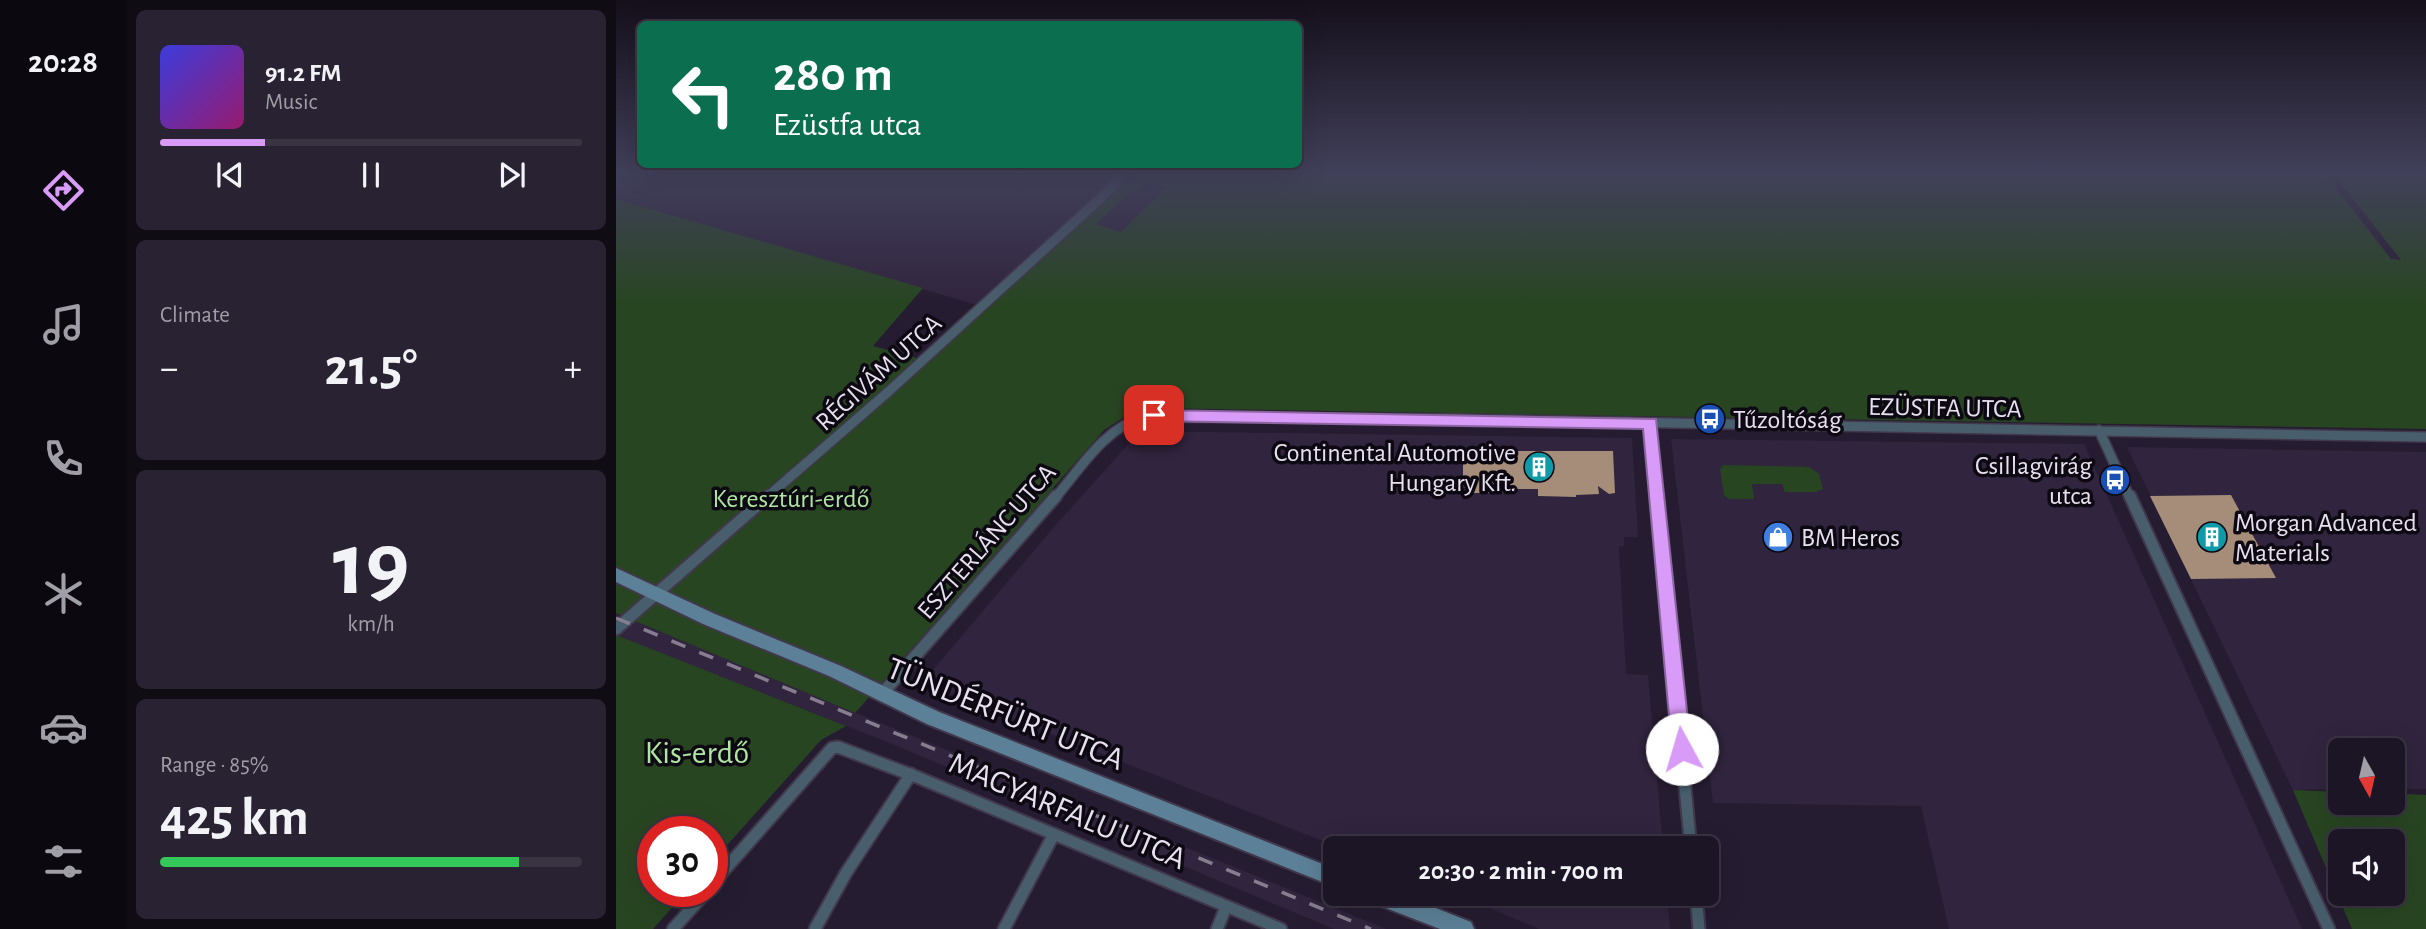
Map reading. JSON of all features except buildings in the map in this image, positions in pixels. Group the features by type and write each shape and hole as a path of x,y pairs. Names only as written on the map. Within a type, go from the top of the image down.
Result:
{"street":[{"name":"RÉGIVÁM UTCA","path":"616,629 888,392 1081,216"},
{"name":"EZÜSTFA UTCA","path":"1129,421 1154,415 2426,437"},
{"name":"ESZTERLÁNC UTCA","path":"881,695 1110,435 1129,421"},
{"path":"1650,423 1691,836"},
{"path":"2099,430 2329,929"},
{"name":"TÜNDÉRFÜRT UTCA","path":"616,575 709,620 835,671 933,718 1323,873"},
{"name":"MAGYARFALU UTCA","path":"728,866 832,748 844,747 1281,929"},
{"path":"815,929 846,873 911,774"},
{"path":"1004,929 1054,834"},
{"path":"1406,906 1464,929"},
{"path":"1697,906 1699,929"},
{"path":"673,929 693,907"},
{"path":"1217,929 1226,907"}],"shaded area":[{"path":"675,216 1097,216 984,307"},
{"path":"1103,216 1137,216 1121,232 1095,224"},
{"path":"1140,431 1632,438 1638,537 1624,537 1624,546 1619,546 1626,674 1648,675 1662,836 1323,836 1323,841 922,683 1054,527"},
{"path":"1671,439 2084,444 2302,929 1949,929 1921,806 1713,803"},
{"path":"2127,447 2426,452 2426,789 2405,789 2405,738 2328,738 2328,789 2293,790"},
{"path":"616,613 1323,903 1323,906 1330,906 1386,929 1334,929 890,743 616,635"},
{"path":"1485,906 1668,906 1670,929 1539,929"}],"green space":[{"name":"Keresztúri-erdő","path":"616,216 676,216 923,288 873,346 924,360 1084,216 1104,216 1096,224 1121,232 1137,216 2358,216 2391,259 2401,260 2367,216 2426,216 2426,429 1146,408 1129,414 1104,430 855,713 616,613"},
{"path":"1724,465 1809,467 1819,474 1823,489 1815,492 1785,492 1782,484 1752,484 1754,499 1729,499 1724,495 1720,469"},
{"name":"Kis-erdő","path":"616,635 846,726 821,740 728,844 728,816 637,816 637,907 673,907 653,929 616,929"},
{"path":"2293,790 2328,791 2328,816 2404,816 2405,794 2426,795 2426,929 2352,929 2342,906 2405,906 2405,829 2328,829 2328,872"}],"railway":[{"path":"616,618 1371,929"}],"place":[{"name":"Tűzoltóság","path":"1710,419"},
{"name":"Continental Automotive Hungary Kft.","path":"1539,467"},
{"name":"Csillagvirág utca","path":"2115,480"},
{"name":"BM Heros","path":"1778,537"},
{"name":"Morgan Advanced Materials","path":"2212,537"}],"route":[{"path":"1154,415 1650,423 1682,749"}]}
